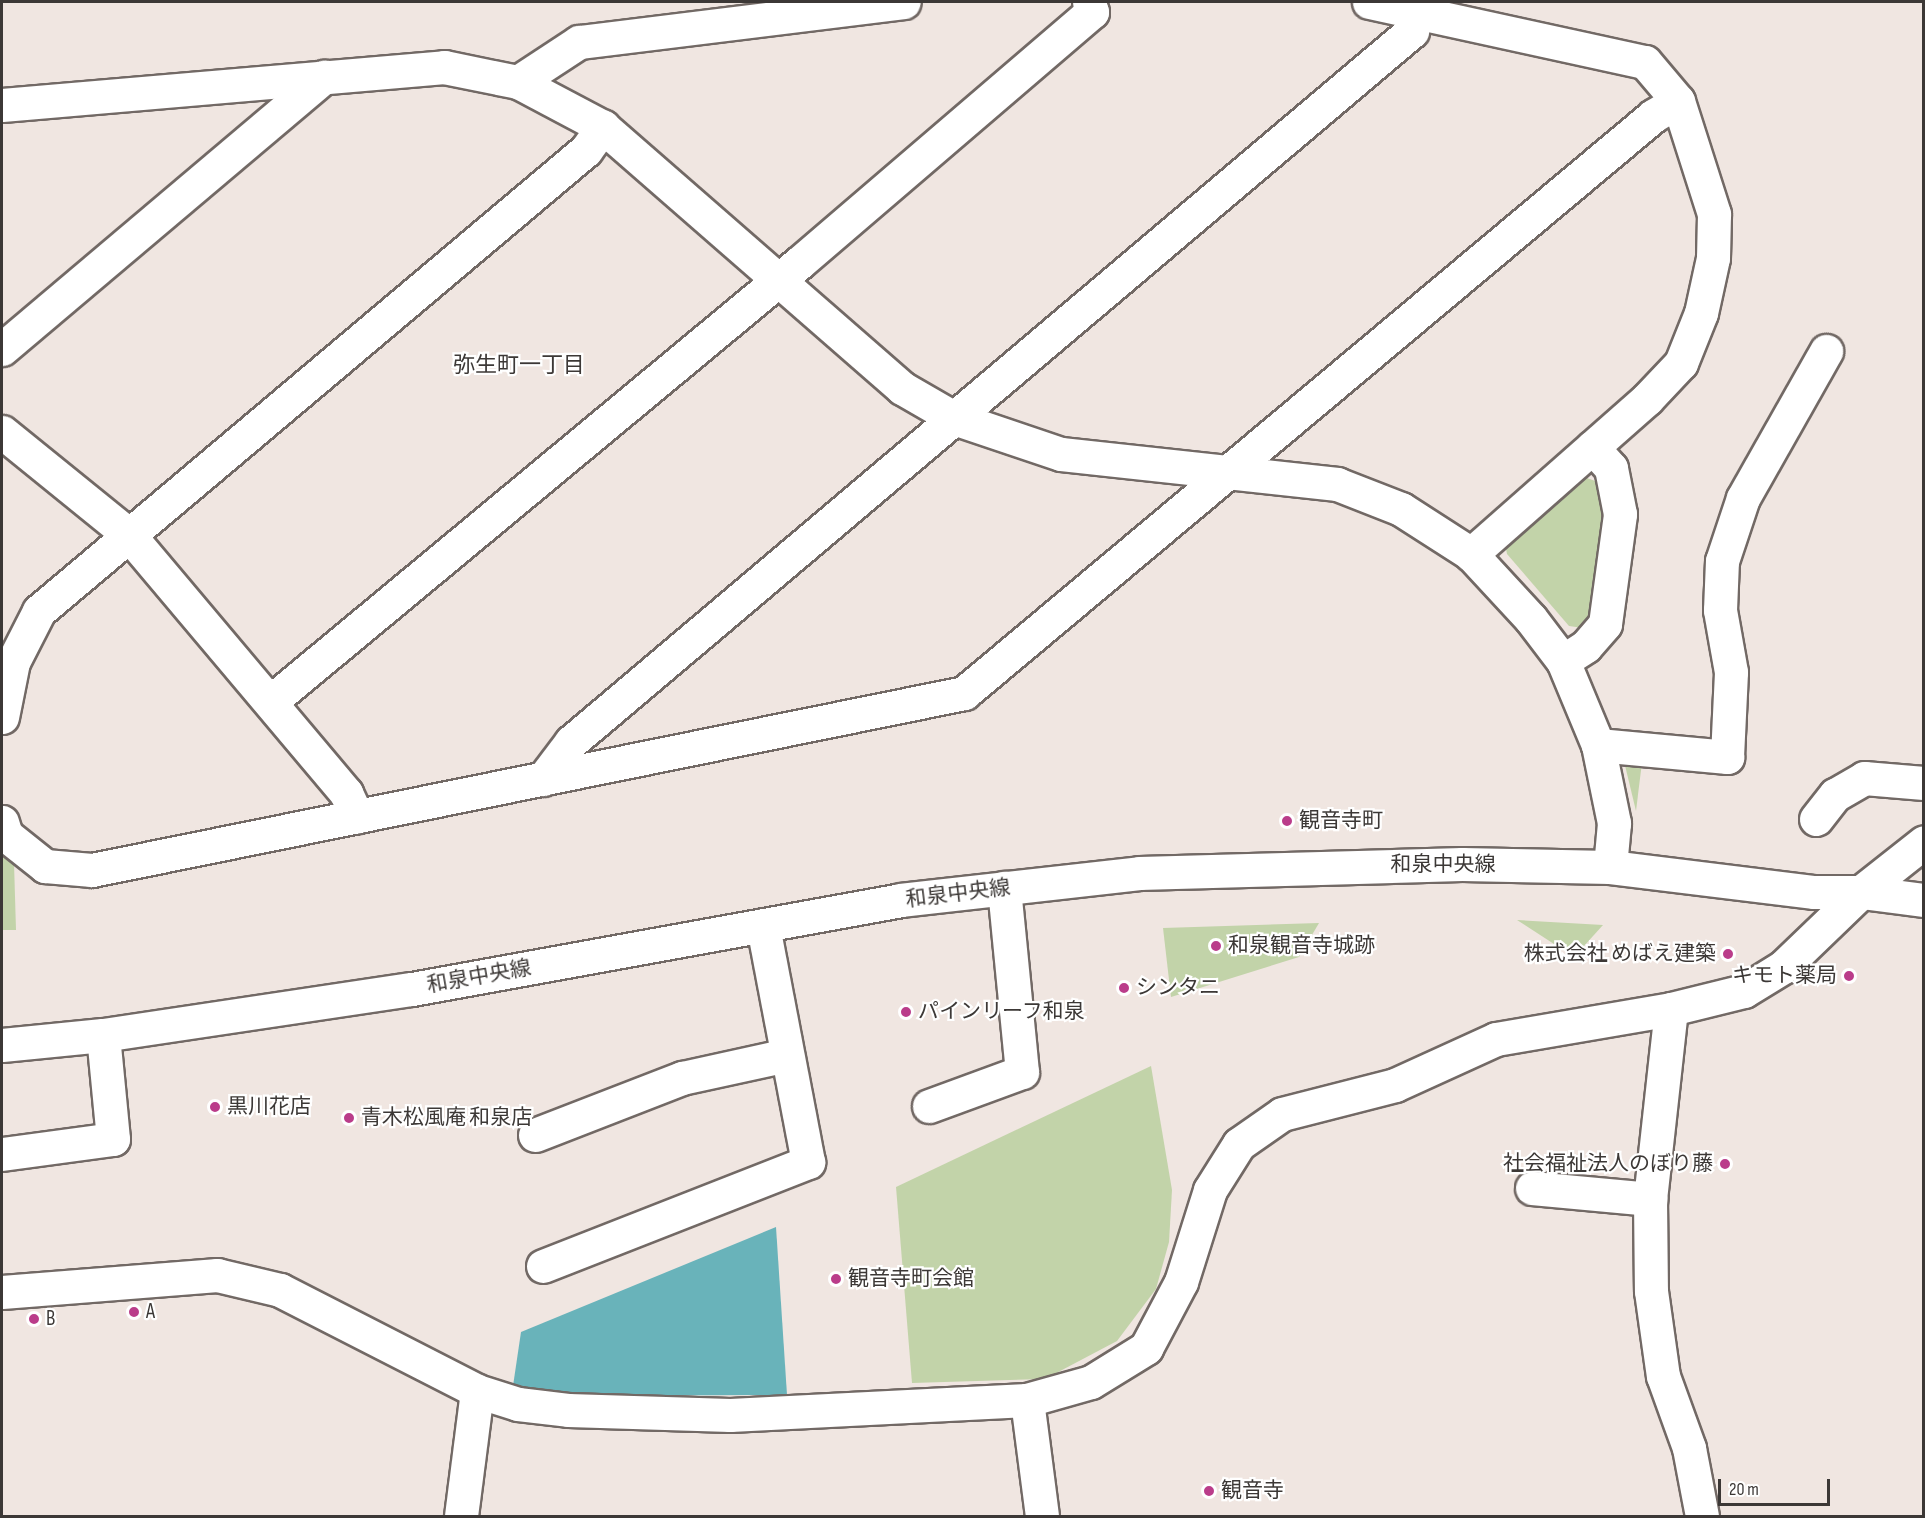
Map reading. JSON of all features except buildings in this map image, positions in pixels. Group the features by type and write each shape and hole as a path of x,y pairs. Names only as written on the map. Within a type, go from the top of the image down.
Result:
{"street":[{"path":"519,82 579,42 904,2"},
{"path":"270,702 777,281 1092,12 1089,2"},
{"path":"1370,2 1416,10 1646,62 1678,101 1714,214 1713,258 1701,313 1681,363 1647,399 1471,554"},
{"path":"543,779 572,742 1412,31 1416,10"},
{"path":"2,105 444,67 519,82 603,127 902,388 954,418 1061,454 1228,470 1337,484 1401,509 1471,554 1531,619 1563,661 1598,745 1614,823 1610,867"},
{"path":"2,349 324,77"},
{"path":"2,822 6,835 45,866 92,870 964,693 1653,116 1678,101"},
{"path":"2,717 13,662 39,611 586,150 603,127"},
{"path":"1598,745 1727,757 1731,672 1720,610 1722,561 1743,498 1826,351"},
{"path":"2,432 128,534 346,793 357,816"},
{"path":"1563,661 1586,646 1605,624 1619,525 1611,468 1592,447"},
{"path":"1816,819 1835,795 1864,778 1923,783"},
{"path":"2,1292 217,1275 280,1290 477,1391 518,1404 568,1410 730,1415 1027,1400 1092,1382 1146,1348 1181,1282 1210,1190 1239,1144 1282,1114 1395,1084 1496,1040 1671,1009 1744,991 1783,967 1861,892 1923,842"},
{"name":"和泉中央線","path":"2,1045 103,1035 412,989 900,900 1139,873 1271,866 1610,867 1814,892 1861,892 1923,900"},
{"path":"929,1106 1022,1072 1004,888"},
{"path":"543,1266 808,1162 763,925"},
{"path":"1671,1009 1650,1199 1651,1291 1663,1376 1689,1448 1702,1516"},
{"path":"2,1154 112,1138 103,1035"},
{"path":"535,1135 682,1078 787,1055"},
{"path":"1532,1188 1650,1199"},
{"path":"461,1516 477,1391"},
{"path":"1027,1400 1042,1516"}],"green space":[{"path":"1584,477 1598,482 1606,493 1601,603 1583,628 1569,626 1507,554 1505,544 1513,532"},
{"path":"1622,753 1643,754 1636,811"},
{"path":"2,851 14,863 16,930 2,930"},
{"path":"1517,920 1603,925 1574,957"},
{"path":"1319,923 1299,957 1171,997 1163,928"},
{"path":"1151,1066 1172,1190 1169,1242 1156,1289 1117,1341 1045,1379 912,1383 896,1187"}],"water":[{"path":"776,1227 787,1395 576,1396 513,1386 521,1332"}],"place":[{"name":"観音寺町","path":"1287,821"},
{"name":"和泉観音寺城跡","path":"1216,946"},
{"name":"株式会社 めばえ建築","path":"1728,954"},
{"name":"キモト薬局","path":"1849,976"},
{"name":"シンタニ","path":"1124,988"},
{"name":"パインリーフ和泉","path":"906,1012"},
{"name":"黒川花店","path":"215,1107"},
{"name":"青木松風庵 和泉店","path":"349,1118"},
{"name":"社会福祉法人のぼり藤","path":"1725,1164"},
{"name":"観音寺町会館","path":"836,1279"},
{"name":"A","path":"134,1312"},
{"name":"B","path":"34,1319"},
{"name":"観音寺","path":"1209,1491"}],"district":[{"name":"弥生町一丁目","path":"519,366"}]}
